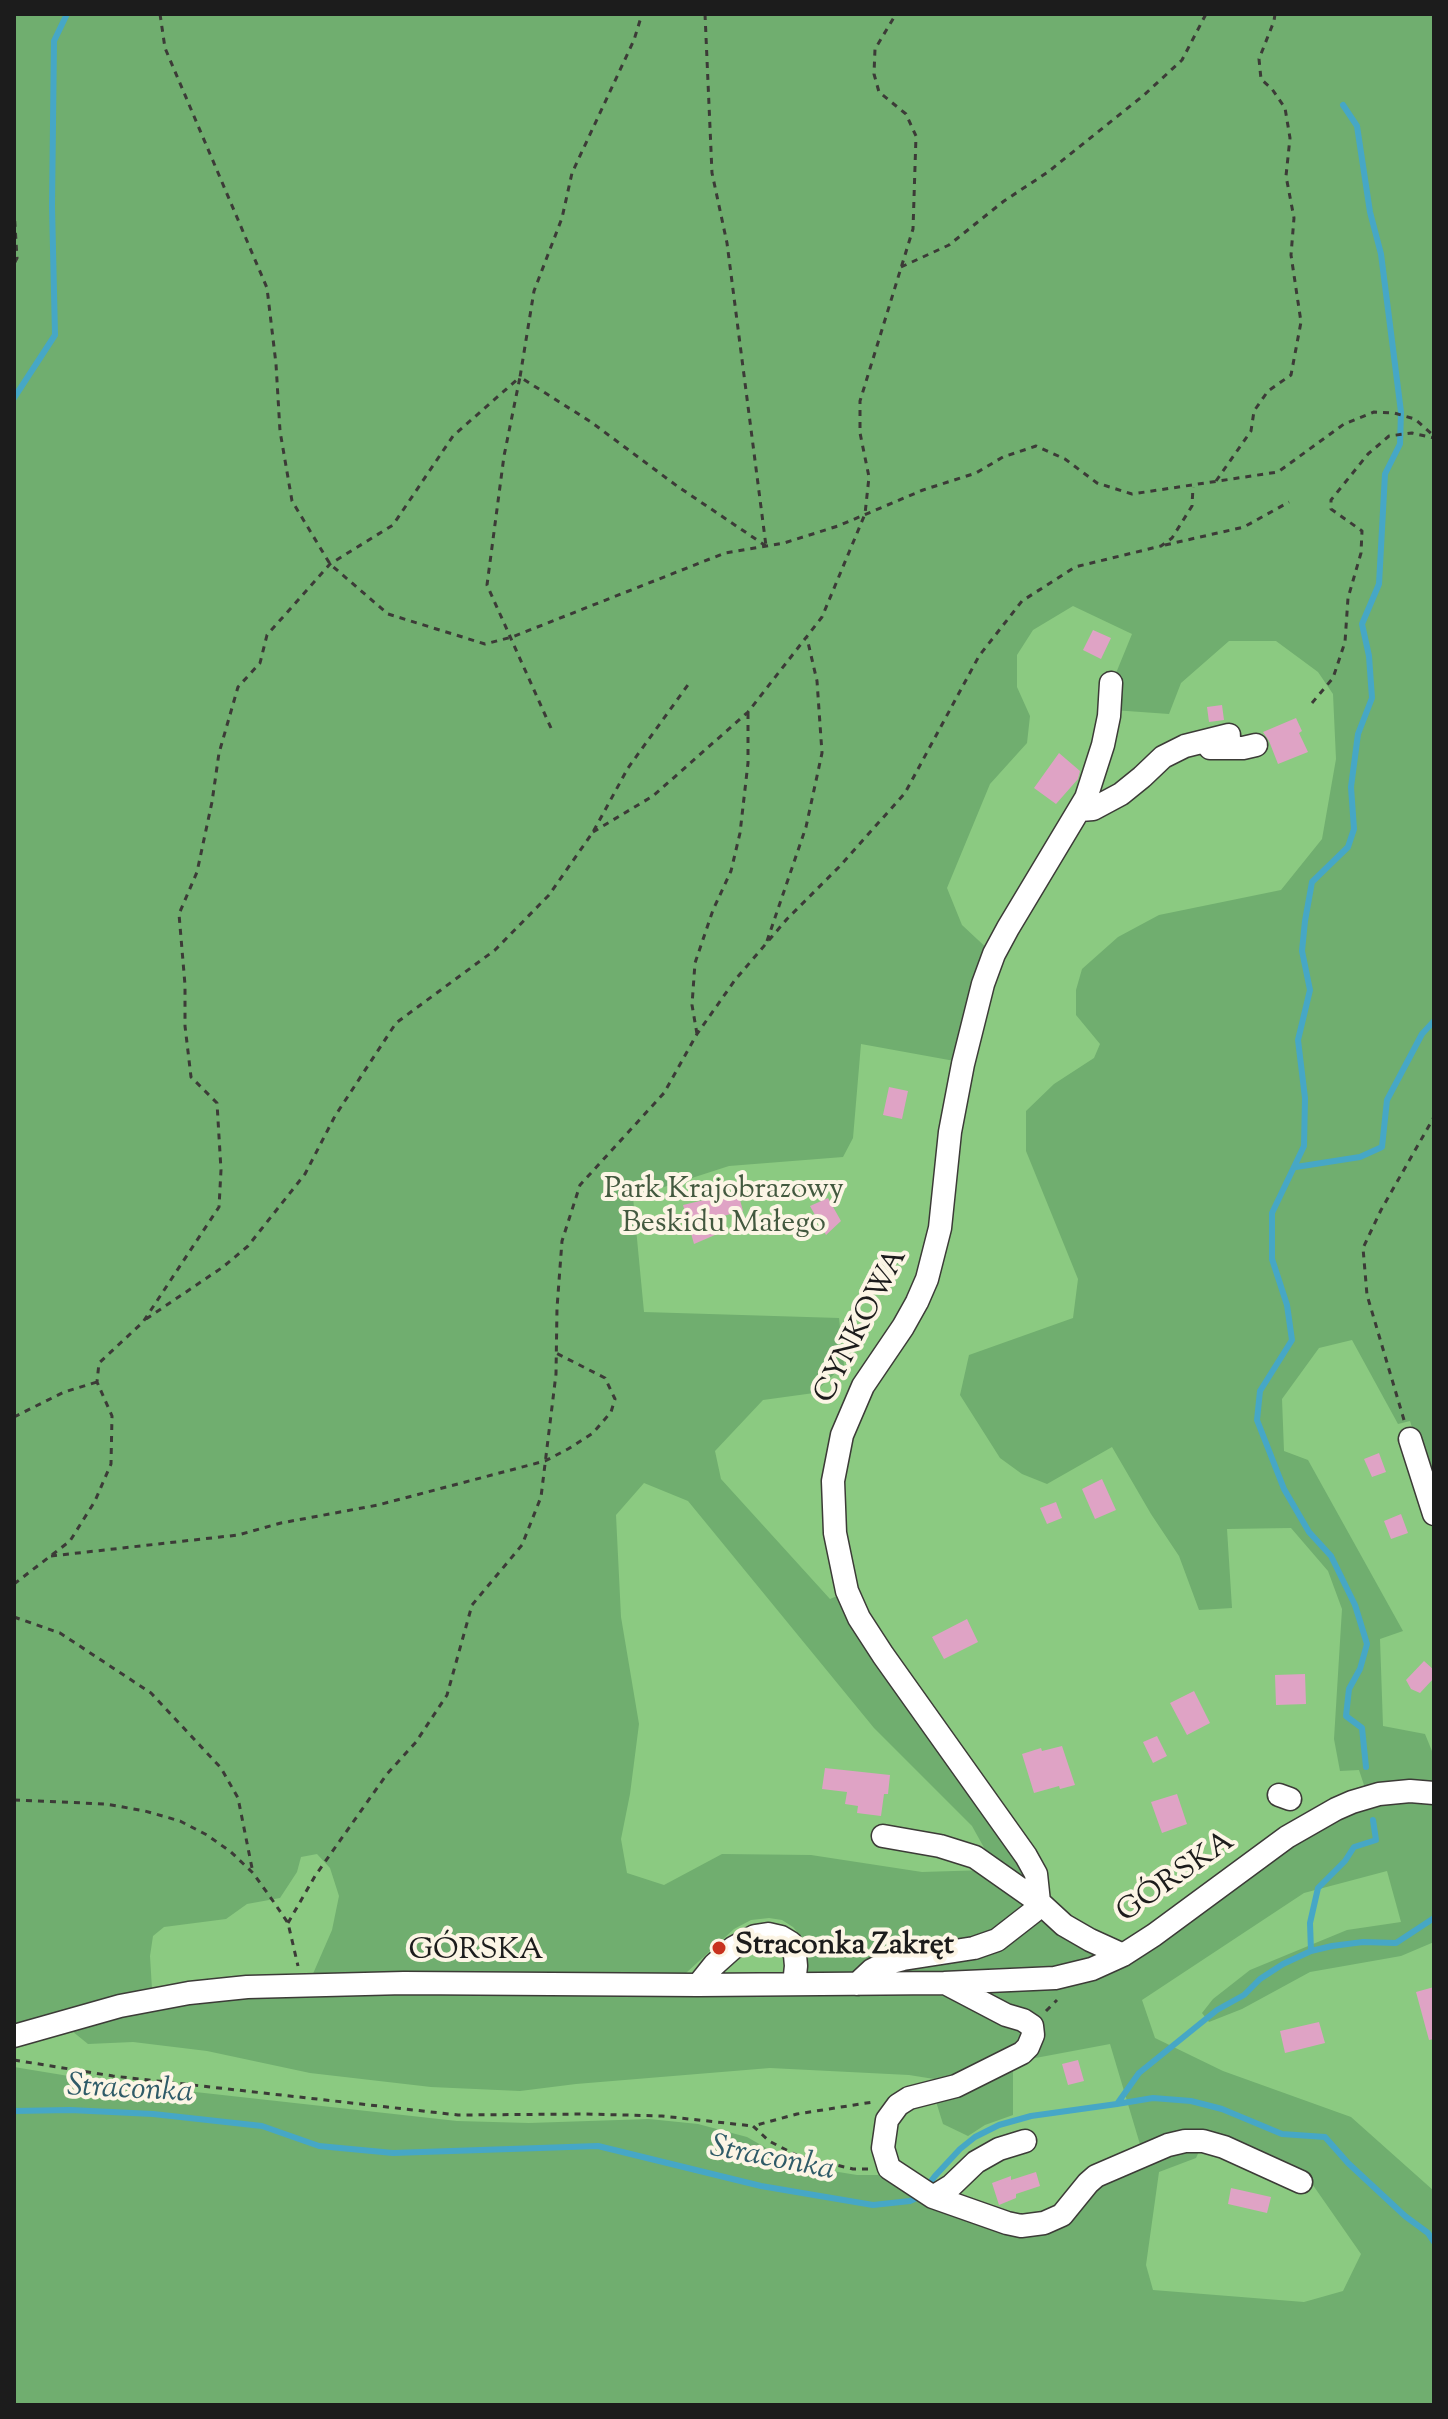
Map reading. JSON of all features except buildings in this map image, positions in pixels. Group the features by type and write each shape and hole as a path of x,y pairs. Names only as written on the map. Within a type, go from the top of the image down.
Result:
{"street":[{"name":"CYNKOWA","path":"1039,1902 1036,1874 1026,1856 859,1618 847,1591 837,1544 832,1505 833,1481 836,1458 863,1386 917,1302 934,1256 950,1132 975,1013 994,954 1050,854 1080,810 1091,785 1106,731 1111,683"},
{"path":"1080,810 1093,809 1121,794 1163,757 1185,746 1229,735"},
{"path":"1185,746 1243,748 1256,745"},
{"path":"1410,1439 1434,1514"},
{"name":"GÓRSKA","path":"14,2036 106,2009 167,1997 247,1987 404,1983 857,1984 1055,1978 1092,1969 1123,1955 1287,1837 1324,1815 1379,1794 1410,1791 1434,1793"},
{"path":"883,1836 940,1846 975,1857 1039,1902 1064,1925 1123,1955"},
{"path":"857,1984 884,1964 974,1948 997,1940 1033,1912 1039,1902"},
{"path":"698,1985 733,1948 755,1936 768,1934 791,1943 796,1966 794,1984"},
{"name":"GÓRSKA","path":"909,2098 956,2086 1022,2053 1033,2035 1032,2026 1023,2020 1006,2015 944,1983"},
{"path":"909,2098 898,2105 887,2120 883,2148 889,2168 924,2191 1007,2223 1021,2226 1044,2223 1062,2215 1096,2176 1168,2145 1185,2141 1203,2141 1224,2147 1301,2182"},
{"path":"924,2191 951,2186 976,2162 999,2149 1025,2141"}],"path":[{"path":"160,14 165,48 267,288 280,431 292,501 330,564 388,614 485,644 512,637 725,553 784,543 838,526 923,490 976,473 1003,457 1036,446 1065,459 1097,483 1132,494 1278,472 1344,424 1374,412 1415,419 1434,437"},
{"path":"551,728 487,585 504,456 534,291 562,218 572,173 634,40 642,14"},
{"path":"705,14 712,173 727,243 766,546"},
{"path":"593,832 653,796 748,712 822,617 865,514 869,477 860,433 860,401 913,229 916,136 906,114 879,92 874,74 875,49 896,14"},
{"path":"901,267 949,245 1123,113 1182,60 1206,14"},
{"path":"1216,481 1251,431 1254,411 1268,391 1291,375 1301,322 1291,255 1294,218 1286,176 1290,138 1285,108 1261,79 1259,59 1275,14"},
{"path":"14,209 17,258 14,264"},
{"path":"143,1322 219,1207 221,1170 217,1103 191,1077 179,914 197,872 219,753 238,687 260,663 267,635 330,564 393,525 453,436 520,377"},
{"path":"520,377 591,422 677,486 766,546"},
{"path":"1312,703 1333,678 1345,642 1348,598 1361,553 1362,531 1331,509 1331,500 1368,454 1389,436 1412,433 1434,437"},
{"path":"1161,546 1172,538 1192,506 1193,485"},
{"path":"288,1923 315,1876 387,1774 416,1742 447,1695 472,1605 522,1545 541,1497 556,1374 562,1241 580,1185 664,1093 697,1034 735,980 905,793 979,656 1022,601 1075,567 1244,527 1289,502"},
{"path":"765,945 806,827 822,753 817,681 806,637"},
{"path":"14,1584 70,1541 95,1501 111,1464 112,1416 97,1382 99,1363 143,1322 248,1246 305,1174 335,1116 396,1023 495,950 549,895 593,832 628,768 690,682"},
{"path":"697,1034 692,1005 695,963 713,910 731,871 740,833 748,763 748,712"},
{"path":"1410,1439 1367,1295 1363,1248 1434,1117"},
{"path":"51,1556 238,1535 281,1523 378,1505 545,1461 593,1433 611,1412 615,1399 605,1378 556,1353"},
{"path":"14,1417 64,1392 97,1382"},
{"path":"14,1617 60,1633 151,1693 221,1768 238,1798 253,1873"},
{"path":"14,1800 106,1804 145,1811 180,1821 219,1843 253,1873 288,1923 301,1986"},
{"path":"14,2060 113,2076 458,2115 662,2116 753,2126 797,2114 909,2098"},
{"path":"753,2126 769,2141 798,2156 853,2169 889,2168"}],"green space":[{"name":"Park Krajobrazowy Beskidu Małego","path":"14,14 1434,14 1434,2405 14,2405"},
{"name":"Park Krajobrazowy Beskidu Małego","path":"14,14 1434,14 1434,1496 1410,1421 1398,1424 1352,1340 1319,1348 1282,1399 1284,1451 1308,1460 1403,1631 1380,1639 1383,1726 1425,1734 1434,1756 1434,1783 1365,1788 1359,1770 1340,1771 1334,1739 1342,1609 1328,1571 1291,1528 1227,1529 1232,1608 1199,1610 1179,1556 1112,1447 1047,1484 1022,1474 1000,1458 960,1395 969,1355 1073,1318 1078,1279 1026,1151 1026,1111 1054,1084 1094,1058 1100,1044 1076,1015 1076,990 1082,969 1118,937 1159,915 1281,890 1322,839 1336,759 1333,694 1318,672 1276,641 1229,641 1181,683 1169,714 1113,710 1114,678 1132,634 1073,606 1033,630 1017,655 1017,687 1030,716 1027,743 990,784 947,888 962,925 992,953 960,1062 861,1044 853,1138 843,1157 729,1166 633,1197 644,1312 839,1318 844,1365 814,1393 763,1400 715,1451 721,1479 830,1599 844,1593 982,1801 1036,1895 992,1862 972,1826 874,1728 688,1501 644,1483 616,1515 621,1617 639,1724 621,1839 627,1873 664,1885 722,1854 811,1855 922,1872 987,1870 1033,1903 995,1937 880,1961 852,1973 806,1974 804,1940 782,1920 769,1918 751,1920 734,1929 686,1973 312,1976 332,1930 339,1896 330,1868 317,1854 301,1857 297,1872 280,1898 247,1904 226,1919 164,1927 153,1936 150,1956 152,1989 14,2027"},
{"path":"1434,1800 1434,1942 1401,1956 1310,1972 1242,2009 1209,2022 1202,2013 1213,1999 1250,1970 1347,1930 1401,1922 1387,1871 1304,1893 1142,2000 1155,2038 1223,2071 1351,2117 1434,2191 1434,2405 14,2405 14,2067 105,2082 457,2121 529,2123 649,2119 698,2124 747,2137 789,2161 857,2175 889,2175 1015,2231 1111,2173 1202,2145 1196,2158 1159,2172 1146,2265 1153,2290 1304,2302 1343,2291 1361,2254 1308,2178 1224,2141 1142,2151 1110,2044 1030,2059 1037,2036 979,1990 1054,1988 1359,1806"},
{"path":"1042,1911 1086,1944 1095,1958 1069,1967 885,1975 949,1957"},
{"path":"303,1993 950,1996 1024,2026 1026,2039 953,2082 909,2075 770,2068 520,2091 431,2087 310,2073 207,2051 133,2042 88,2044 72,2031 124,2014 179,2002"},
{"path":"1013,2068 1013,2115 985,2125 968,2136 943,2124 934,2095"}],"waterway":[{"path":"14,398 55,335 52,206 54,41 67,14"},
{"path":"1343,105 1357,126 1370,212 1381,254 1401,412 1400,444 1385,474 1379,584 1362,624 1369,656 1372,698 1358,734 1351,787 1354,829 1348,847 1312,882 1305,921 1302,951 1310,990 1298,1040 1305,1098 1304,1146 1272,1213 1272,1259 1287,1305 1292,1340 1260,1391 1257,1420 1284,1489 1309,1532 1331,1556 1355,1605 1367,1644 1360,1669 1349,1689 1346,1716 1362,1728 1366,1767"},
{"path":"1296,1167 1360,1157 1382,1147 1387,1100 1422,1034 1434,1021"},
{"path":"1311,1951 1310,1923 1318,1888 1345,1861 1354,1847 1376,1840 1373,1820"},
{"name":"Straconka","path":"14,2111 153,2114 262,2126 319,2146 393,2153 598,2146 761,2186 873,2205 910,2201 919,2197 960,2149 999,2125 1031,2116 1117,2104 1139,2073 1217,2010 1244,1995 1260,1979 1283,1964 1311,1951 1332,1946 1363,1942 1396,1943 1434,1918"},
{"path":"1117,2104 1153,2098 1191,2101 1222,2109 1282,2134 1325,2137 1348,2163 1428,2233 1434,2242"}],"place":[{"name":"Straconka Zakręt","path":"719,1948"}]}
